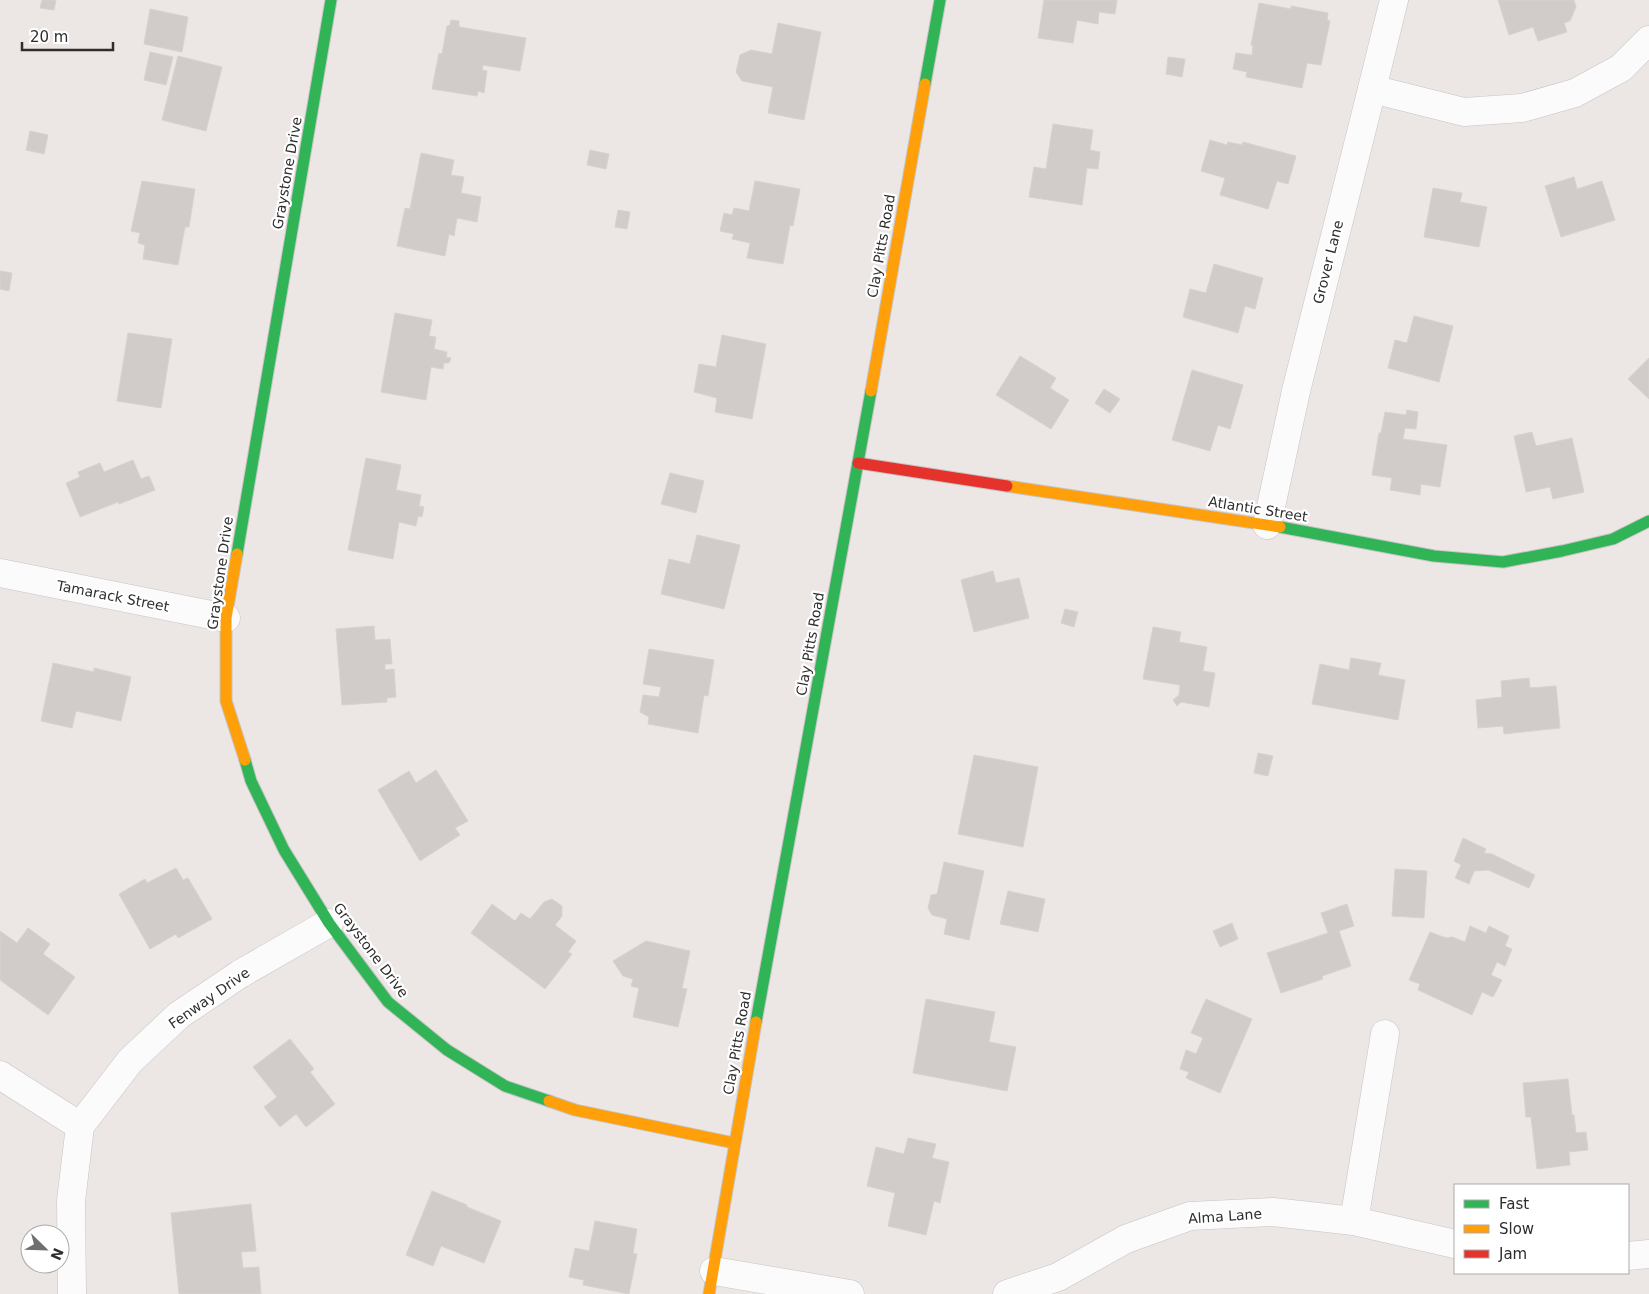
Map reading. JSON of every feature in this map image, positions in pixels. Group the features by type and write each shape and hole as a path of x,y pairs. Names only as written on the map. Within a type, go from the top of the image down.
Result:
{"street":[{"name":"Graystone Drive","path":"331,0 226,618 226,701 251,781 284,850 329,923 388,1002 447,1050 505,1086 575,1110 734,1143"},
{"name":"Clay Pitts Road","path":"711,1283 734,1143 940,0"},
{"name":"Grover Lane","path":"1267,525 1296,391 1394,0"},
{"path":"1372,89 1464,112 1522,108 1575,93 1621,68 1649,40"},
{"name":"Atlantic Street","path":"858,463 1267,525 1434,556 1503,562 1614,539 1649,521"},
{"name":"Tamarack Street","path":"0,573 226,618"},
{"name":"Fenway Drive","path":"80,1126 130,1061 179,1015 240,974 329,923"},
{"path":"1354,1220 1385,1034"},
{"path":"0,1075 80,1126 71,1201 72,1294"},
{"name":"Alma Lane","path":"1007,1294 1058,1277 1126,1239 1190,1216 1273,1212 1354,1220 1454,1244"},
{"path":"1629,1256 1649,1254"},
{"path":"711,1283 850,1294"}],"building":[{"path":"42,0 56,0 54,10 40,8"},
{"path":"1044,0 1117,0 1115,14 1099,12 1098,24 1077,20 1073,43 1038,38"},
{"path":"1498,0 1574,0 1576,7 1570,21 1564,23 1567,32 1538,41 1533,27 1509,35"},
{"path":"1259,3 1291,9 1291,6 1328,13 1327,20 1330,21 1321,65 1307,63 1302,88 1246,77 1247,72 1233,69 1236,53 1252,55 1253,46 1251,45"},
{"path":"150,9 188,17 182,52 144,44"},
{"path":"451,20 459,21 459,27 526,38 520,71 483,65 482,70 487,71 484,93 478,91 477,96 432,89 439,53 442,54 447,26 450,25"},
{"path":"778,23 821,32 804,120 768,113 773,87 742,81 736,72 740,55 751,50 772,54"},
{"path":"150,52 173,57 166,85 144,80"},
{"path":"178,56 222,67 206,131 162,120"},
{"path":"1168,57 1185,59 1182,77 1166,74"},
{"path":"1053,124 1093,130 1090,150 1100,152 1098,169 1087,168 1082,205 1029,197 1034,167 1046,169"},
{"path":"30,131 48,135 44,154 26,150"},
{"path":"1210,140 1227,145 1228,142 1242,145 1243,142 1296,156 1288,184 1277,181 1268,209 1220,195 1225,178 1201,171"},
{"path":"590,150 609,154 606,169 587,165"},
{"path":"421,153 454,160 451,175 464,177 461,193 481,197 477,222 457,218 454,236 449,234 445,256 397,246 405,208 410,209"},
{"path":"1574,177 1577,189 1602,181 1615,220 1561,237 1545,186"},
{"path":"142,181 195,189 189,227 185,227 178,265 143,259 145,245 138,243 140,233 131,231"},
{"path":"755,181 800,189 793,226 790,225 783,264 747,258 750,243 732,239 734,234 720,231 724,213 732,215 734,208 749,211"},
{"path":"1433,188 1462,193 1460,202 1487,207 1479,247 1424,237"},
{"path":"618,210 630,212 627,229 615,227"},
{"path":"1214,264 1263,278 1255,309 1245,306 1238,333 1183,317 1190,289 1206,293"},
{"path":"0,271 12,273 9,291 0,289"},
{"path":"395,313 432,320 429,336 436,337 434,349 447,352 446,357 451,358 449,363 444,363 443,369 431,367 426,400 381,392"},
{"path":"1414,316 1453,326 1439,382 1388,368 1395,340 1407,343"},
{"path":"128,333 172,339 161,408 117,401"},
{"path":"722,335 766,344 752,419 715,412 717,398 694,392 699,364 716,367"},
{"path":"1020,356 1056,378 1050,388 1069,400 1051,429 996,395"},
{"path":"1649,358 1649,399 1628,379"},
{"path":"1192,370 1243,385 1230,429 1218,425 1210,451 1172,440"},
{"path":"1104,389 1120,399 1110,413 1095,403"},
{"path":"1407,410 1418,412 1416,429 1405,428 1403,439 1447,445 1440,487 1421,484 1420,495 1390,490 1392,478 1372,475 1379,433 1381,433 1385,412 1406,415"},
{"path":"1532,432 1536,446 1572,438 1584,492 1553,499 1550,487 1526,492 1514,436"},
{"path":"366,458 401,465 396,490 421,495 419,506 424,507 422,517 418,516 416,526 399,522 393,559 348,550"},
{"path":"133,460 141,479 149,476 155,490 80,517 66,483 80,477 78,472 100,463 104,472"},
{"path":"670,473 704,481 696,513 661,504"},
{"path":"697,535 740,545 724,609 661,594 669,559 690,564"},
{"path":"993,571 996,583 1019,578 1029,618 974,632 961,580"},
{"path":"1065,609 1078,612 1074,627 1061,623"},
{"path":"374,626 375,640 390,639 392,664 385,664 385,670 394,669 396,697 387,698 387,702 342,705 336,629"},
{"path":"1153,627 1181,632 1179,642 1207,647 1203,671 1215,673 1209,707 1181,702 1177,706 1173,700 1179,695 1180,685 1143,679"},
{"path":"649,649 714,660 708,696 704,695 698,733 648,724 649,717 640,712 643,695 659,697 661,687 643,684"},
{"path":"1351,658 1381,663 1378,675 1405,680 1398,720 1312,704 1320,664 1349,670"},
{"path":"53,663 94,672 94,668 131,677 121,721 76,711 72,728 41,721"},
{"path":"1529,678 1530,688 1556,686 1560,728 1504,734 1503,726 1478,728 1476,700 1502,697 1501,681"},
{"path":"1258,753 1273,756 1268,776 1254,773"},
{"path":"974,755 1038,767 1023,847 958,834"},
{"path":"436,770 468,821 455,828 460,835 420,861 378,790 409,771 416,783"},
{"path":"1463,838 1486,849 1484,853 1492,854 1535,875 1529,888 1488,870 1474,871 1469,884 1455,878 1461,865 1454,861"},
{"path":"944,862 984,871 969,940 944,934 947,919 932,915 928,908 931,895 937,894"},
{"path":"176,868 183,880 188,878 212,919 178,938 176,934 150,949 119,894 145,879 147,883"},
{"path":"1395,869 1427,871 1424,918 1392,916"},
{"path":"1008,891 1045,899 1038,932 1000,924"},
{"path":"552,899 562,906 562,916 555,925 576,941 568,952 572,954 545,989 471,933 492,904 515,921 521,913 530,919 544,902"},
{"path":"1347,904 1354,926 1339,931 1351,966 1322,976 1323,979 1281,993 1267,953 1328,933 1321,913"},
{"path":"1232,923 1238,939 1220,947 1213,931"},
{"path":"1470,926 1486,933 1489,926 1509,936 1505,946 1512,949 1505,966 1497,962 1491,975 1502,980 1493,997 1482,992 1472,1015 1418,990 1420,984 1409,980 1430,932 1465,942"},
{"path":"28,928 50,944 43,954 75,977 48,1015 0,980 0,931 17,943"},
{"path":"646,941 690,951 682,988 687,989 678,1027 633,1017 639,988 631,986 633,979 623,976 613,961"},
{"path":"926,999 995,1012 989,1042 1016,1047 1007,1091 913,1073"},
{"path":"1206,999 1252,1019 1220,1093 1186,1078 1189,1072 1180,1069 1186,1050 1196,1054 1203,1038 1191,1033"},
{"path":"290,1039 314,1069 310,1072 335,1104 306,1127 296,1114 280,1127 264,1107 277,1097 253,1067"},
{"path":"1568,1079 1576,1133 1586,1132 1588,1150 1569,1152 1570,1165 1537,1169 1531,1117 1526,1117 1523,1083"},
{"path":"908,1138 936,1144 932,1158 949,1162 940,1203 934,1201 926,1235 888,1226 895,1193 867,1186 876,1147 904,1154"},
{"path":"432,1191 501,1221 484,1263 441,1246 433,1266 406,1255"},
{"path":"251,1204 256,1251 241,1252 243,1268 259,1267 261,1294 179,1294 171,1213"},
{"path":"595,1221 637,1229 633,1253 637,1254 629,1294 583,1285 584,1280 569,1277 575,1248 589,1251"}],"traffic: fast":[{"path":"237,554 331,0"},
{"path":"925,84 940,0"},
{"path":"756,1022 871,391"},
{"path":"1280,527 1434,556 1503,562 1613,539 1649,521"},
{"path":"245,760 251,781 284,850 329,923 388,1002 447,1050 505,1086 549,1101"}],"traffic: slow":[{"path":"871,391 925,84"},
{"path":"1007,486 1280,527"},
{"path":"237,554 226,618 226,701 245,760"},
{"path":"709,1294 756,1022"},
{"path":"549,1101 575,1110 734,1143"}],"traffic: jam":[{"path":"858,463 1007,486"}]}
